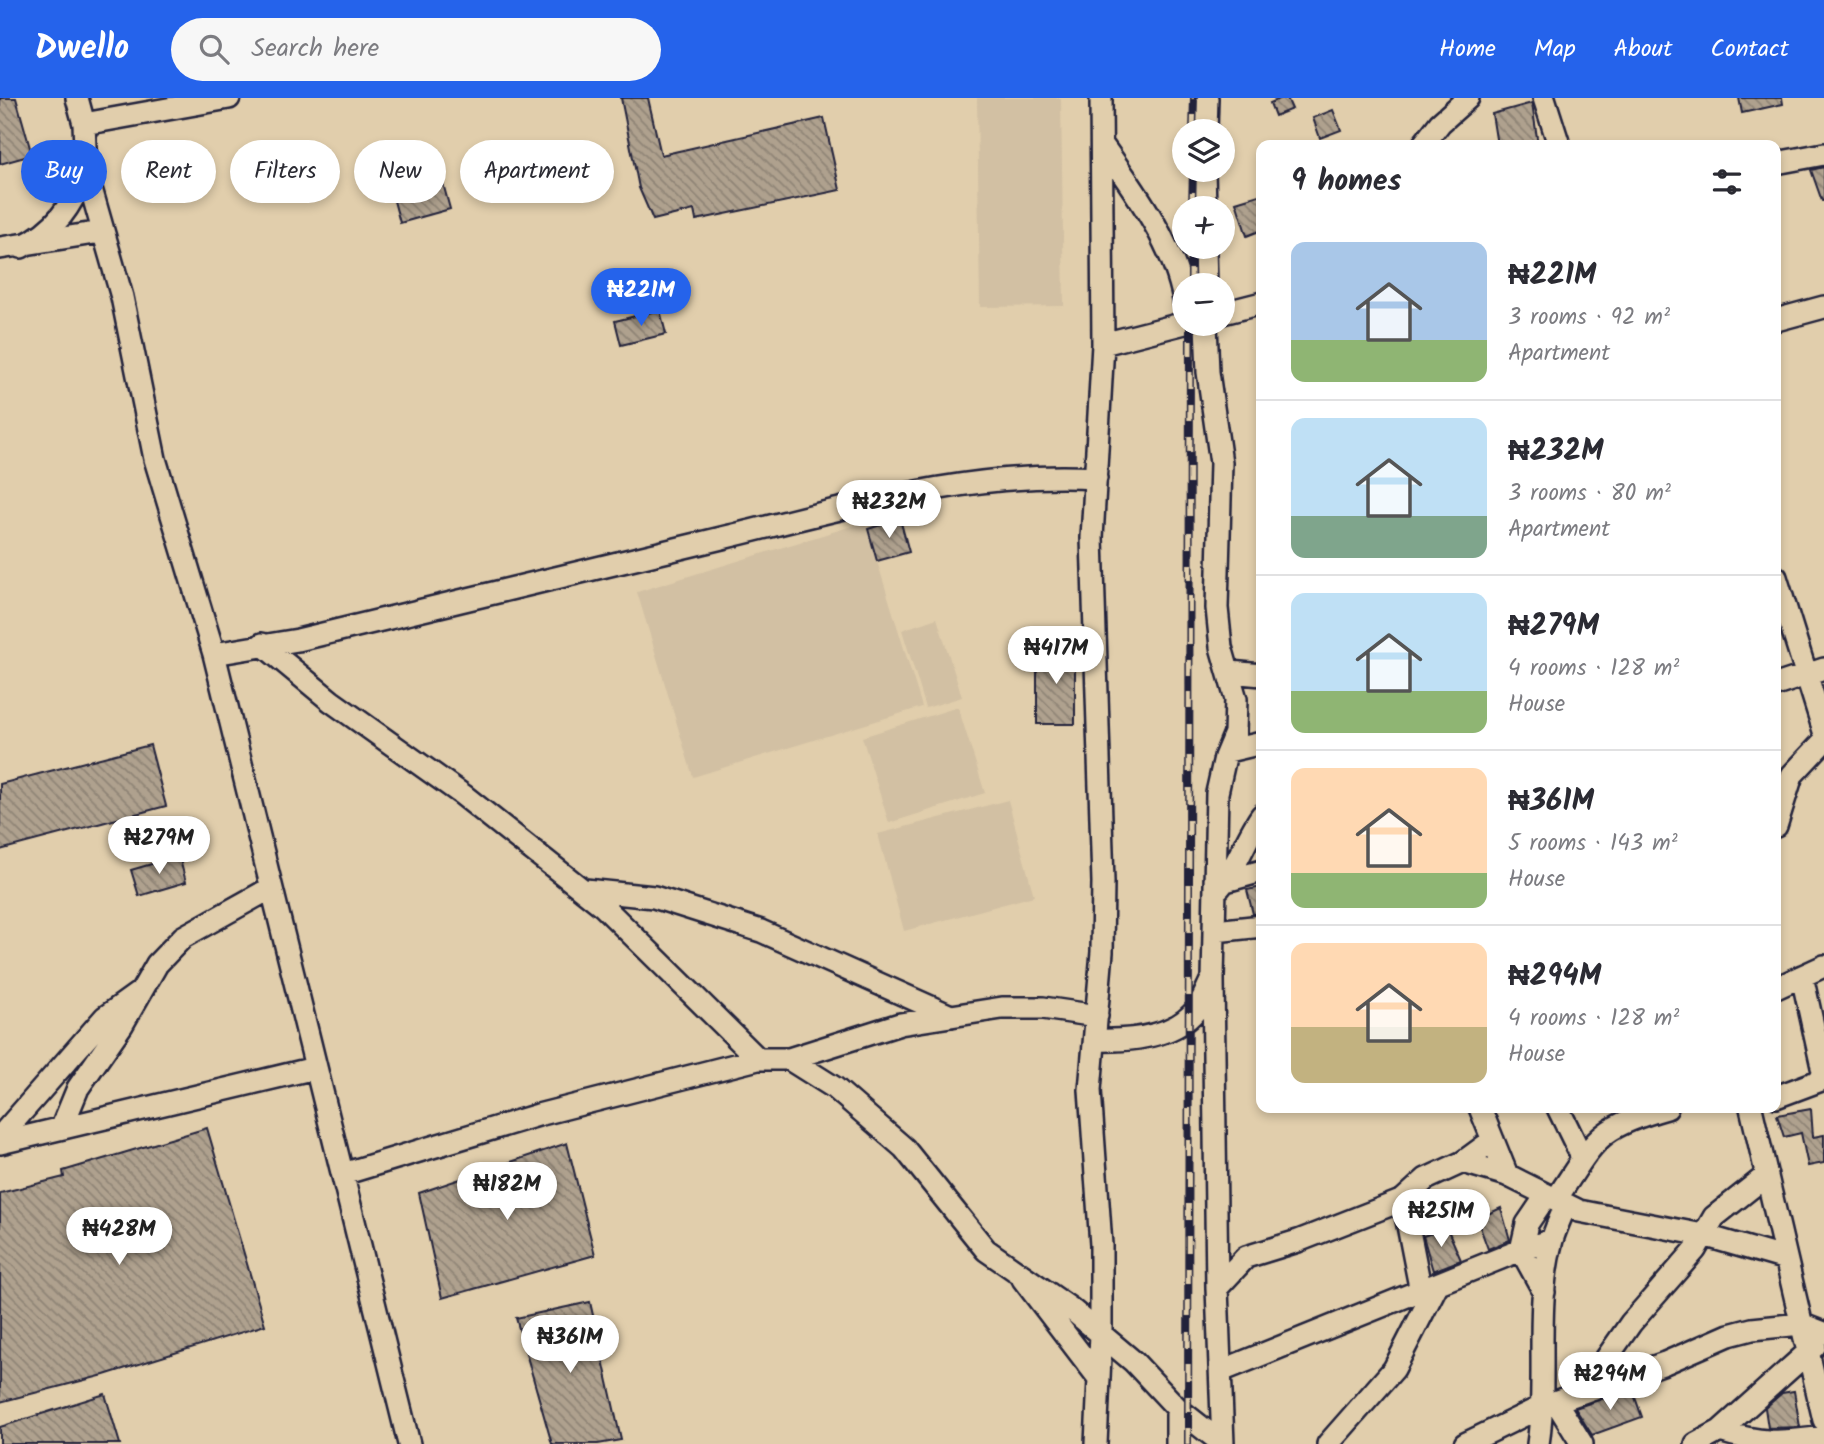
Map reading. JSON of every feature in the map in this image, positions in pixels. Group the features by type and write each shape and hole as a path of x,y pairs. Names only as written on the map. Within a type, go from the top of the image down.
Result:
{"street":[{"path":"78,98 85,140"},
{"path":"84,124 229,98"},
{"path":"1096,1444 1101,1334 1101,1245 1090,1090 1102,952 1093,538 1103,344 1101,98"},
{"path":"1206,119 1207,98"},
{"path":"1427,140 1440,123 1468,98"},
{"path":"1545,98 1559,140"},
{"path":"1103,146 1143,204 1178,273"},
{"path":"1781,162 1824,154"},
{"path":"11,248 55,226 72,203"},
{"path":"94,203 122,297 155,458 214,654 409,1444"},
{"path":"11,248 101,232"},
{"path":"1235,310 1256,305"},
{"path":"1781,319 1824,307"},
{"path":"1103,344 1172,326"},
{"path":"1206,336 1208,372 1221,463 1217,608 1221,647 1236,699 1235,733 1217,793 1221,886 1215,931 1213,979 1217,1288 1223,1444"},
{"path":"214,654 298,640 899,496 990,481 1059,476 1096,478"},
{"path":"1781,589 1816,672 1824,731"},
{"path":"262,644 331,701 463,794 584,890 631,931 758,1059"},
{"path":"1230,672 1256,674"},
{"path":"1781,683 1816,672"},
{"path":"1781,811 1793,775 1824,741"},
{"path":"1228,751 1256,744"},
{"path":"1221,886 1256,824"},
{"path":"1221,886 1256,873"},
{"path":"62,1127 78,1088 122,1025 157,964 183,937 271,888"},
{"path":"584,890 654,897 761,931 951,1016"},
{"path":"1215,931 1256,927"},
{"path":"1781,986 1824,966"},
{"path":"1781,1095 1824,1078 1802,976"},
{"path":"1094,1040 1135,1040 1177,1024 1198,1007 1213,979"},
{"path":"0,1137 105,1017 138,993"},
{"path":"343,1174 538,1115 758,1059 789,1059 871,1032 1002,1008 1043,1009 1097,1016"},
{"path":"789,1059 835,1088 904,1148 986,1250 1022,1278 1040,1286 1101,1334 1133,1362 1177,1408 1223,1444"},
{"path":"0,1143 315,1068"},
{"path":"1482,1113 1527,1224 1521,1250 1544,1292"},
{"path":"1561,1113 1582,1157"},
{"path":"1527,1224 1556,1200 1582,1157 1605,1131 1654,1113"},
{"path":"1752,1113 1824,1420"},
{"path":"1217,1288 1246,1257 1297,1241 1403,1200 1426,1179 1463,1162 1493,1140"},
{"path":"1463,1162 1509,1176 1579,1211 1703,1235 1787,1259"},
{"path":"1583,1392 1631,1323 1682,1268 1714,1217 1767,1175"},
{"path":"1328,1444 1394,1369 1429,1288 1403,1200"},
{"path":"1538,1444 1550,1404 1544,1292 1556,1200"},
{"path":"1221,1371 1521,1250 1552,1240"},
{"path":"1022,1278 1098,1377"},
{"path":"1465,1444 1550,1404 1699,1349 1729,1335 1752,1329 1801,1325 1824,1333"},
{"path":"1696,1444 1720,1431 1824,1339"},
{"path":"1550,1404 1582,1444"},
{"path":"1177,1408 1177,1444"},
{"path":"1720,1431 1751,1441 1774,1444 1824,1437"}],"shaded area":[{"path":"977,98 1061,98 1064,306 980,307"},
{"path":"865,522 922,707 693,777 637,592"},
{"path":"937,618 962,697 926,708 902,630"},
{"path":"958,707 985,793 889,823 862,737"},
{"path":"1008,800 1034,896 904,931 878,834"}],"building":[{"path":"0,98 16,98 28,140 21,140 21,158 0,164"},
{"path":"621,98 648,98 661,155 824,118 840,190 696,220 694,210 653,220 639,188"},
{"path":"1287,98 1292,109 1275,116 1270,103"},
{"path":"1739,98 1782,98 1783,104 1742,113"},
{"path":"1532,103 1537,140 1496,140 1492,114"},
{"path":"1333,110 1341,130 1320,138 1313,118"},
{"path":"1824,167 1824,201 1822,201 1811,170"},
{"path":"446,194 450,209 400,223 395,203 446,203"},
{"path":"1256,196 1256,232 1247,236 1236,202"},
{"path":"660,310 666,334 621,345 615,321"},
{"path":"900,519 909,552 877,561 868,529"},
{"path":"1075,647 1075,724 1037,724 1037,648"},
{"path":"150,745 166,806 0,850 0,784"},
{"path":"179,856 186,882 139,896 131,870"},
{"path":"1256,888 1256,914 1253,914 1247,890"},
{"path":"1811,1109 1813,1137 1824,1135 1824,1163 1808,1166 1801,1133 1784,1137 1777,1115"},
{"path":"207,1128 265,1325 104,1375 0,1402 0,1193 64,1177 63,1171"},
{"path":"567,1143 595,1255 442,1298 419,1193"},
{"path":"1501,1208 1510,1240 1488,1249 1477,1219"},
{"path":"1447,1228 1461,1260 1433,1271 1423,1236"},
{"path":"590,1302 621,1440 598,1444 552,1444 516,1318"},
{"path":"1632,1389 1642,1417 1592,1435 1575,1408"},
{"path":"1794,1391 1800,1427 1768,1428 1765,1408 1782,1393"},
{"path":"105,1394 120,1444 0,1444 0,1427"}],"railway":[{"path":"1193,119 1194,98"},
{"path":"1192,196 1193,182"},
{"path":"1191,259 1191,273"},
{"path":"1188,1444 1190,336"}]}
